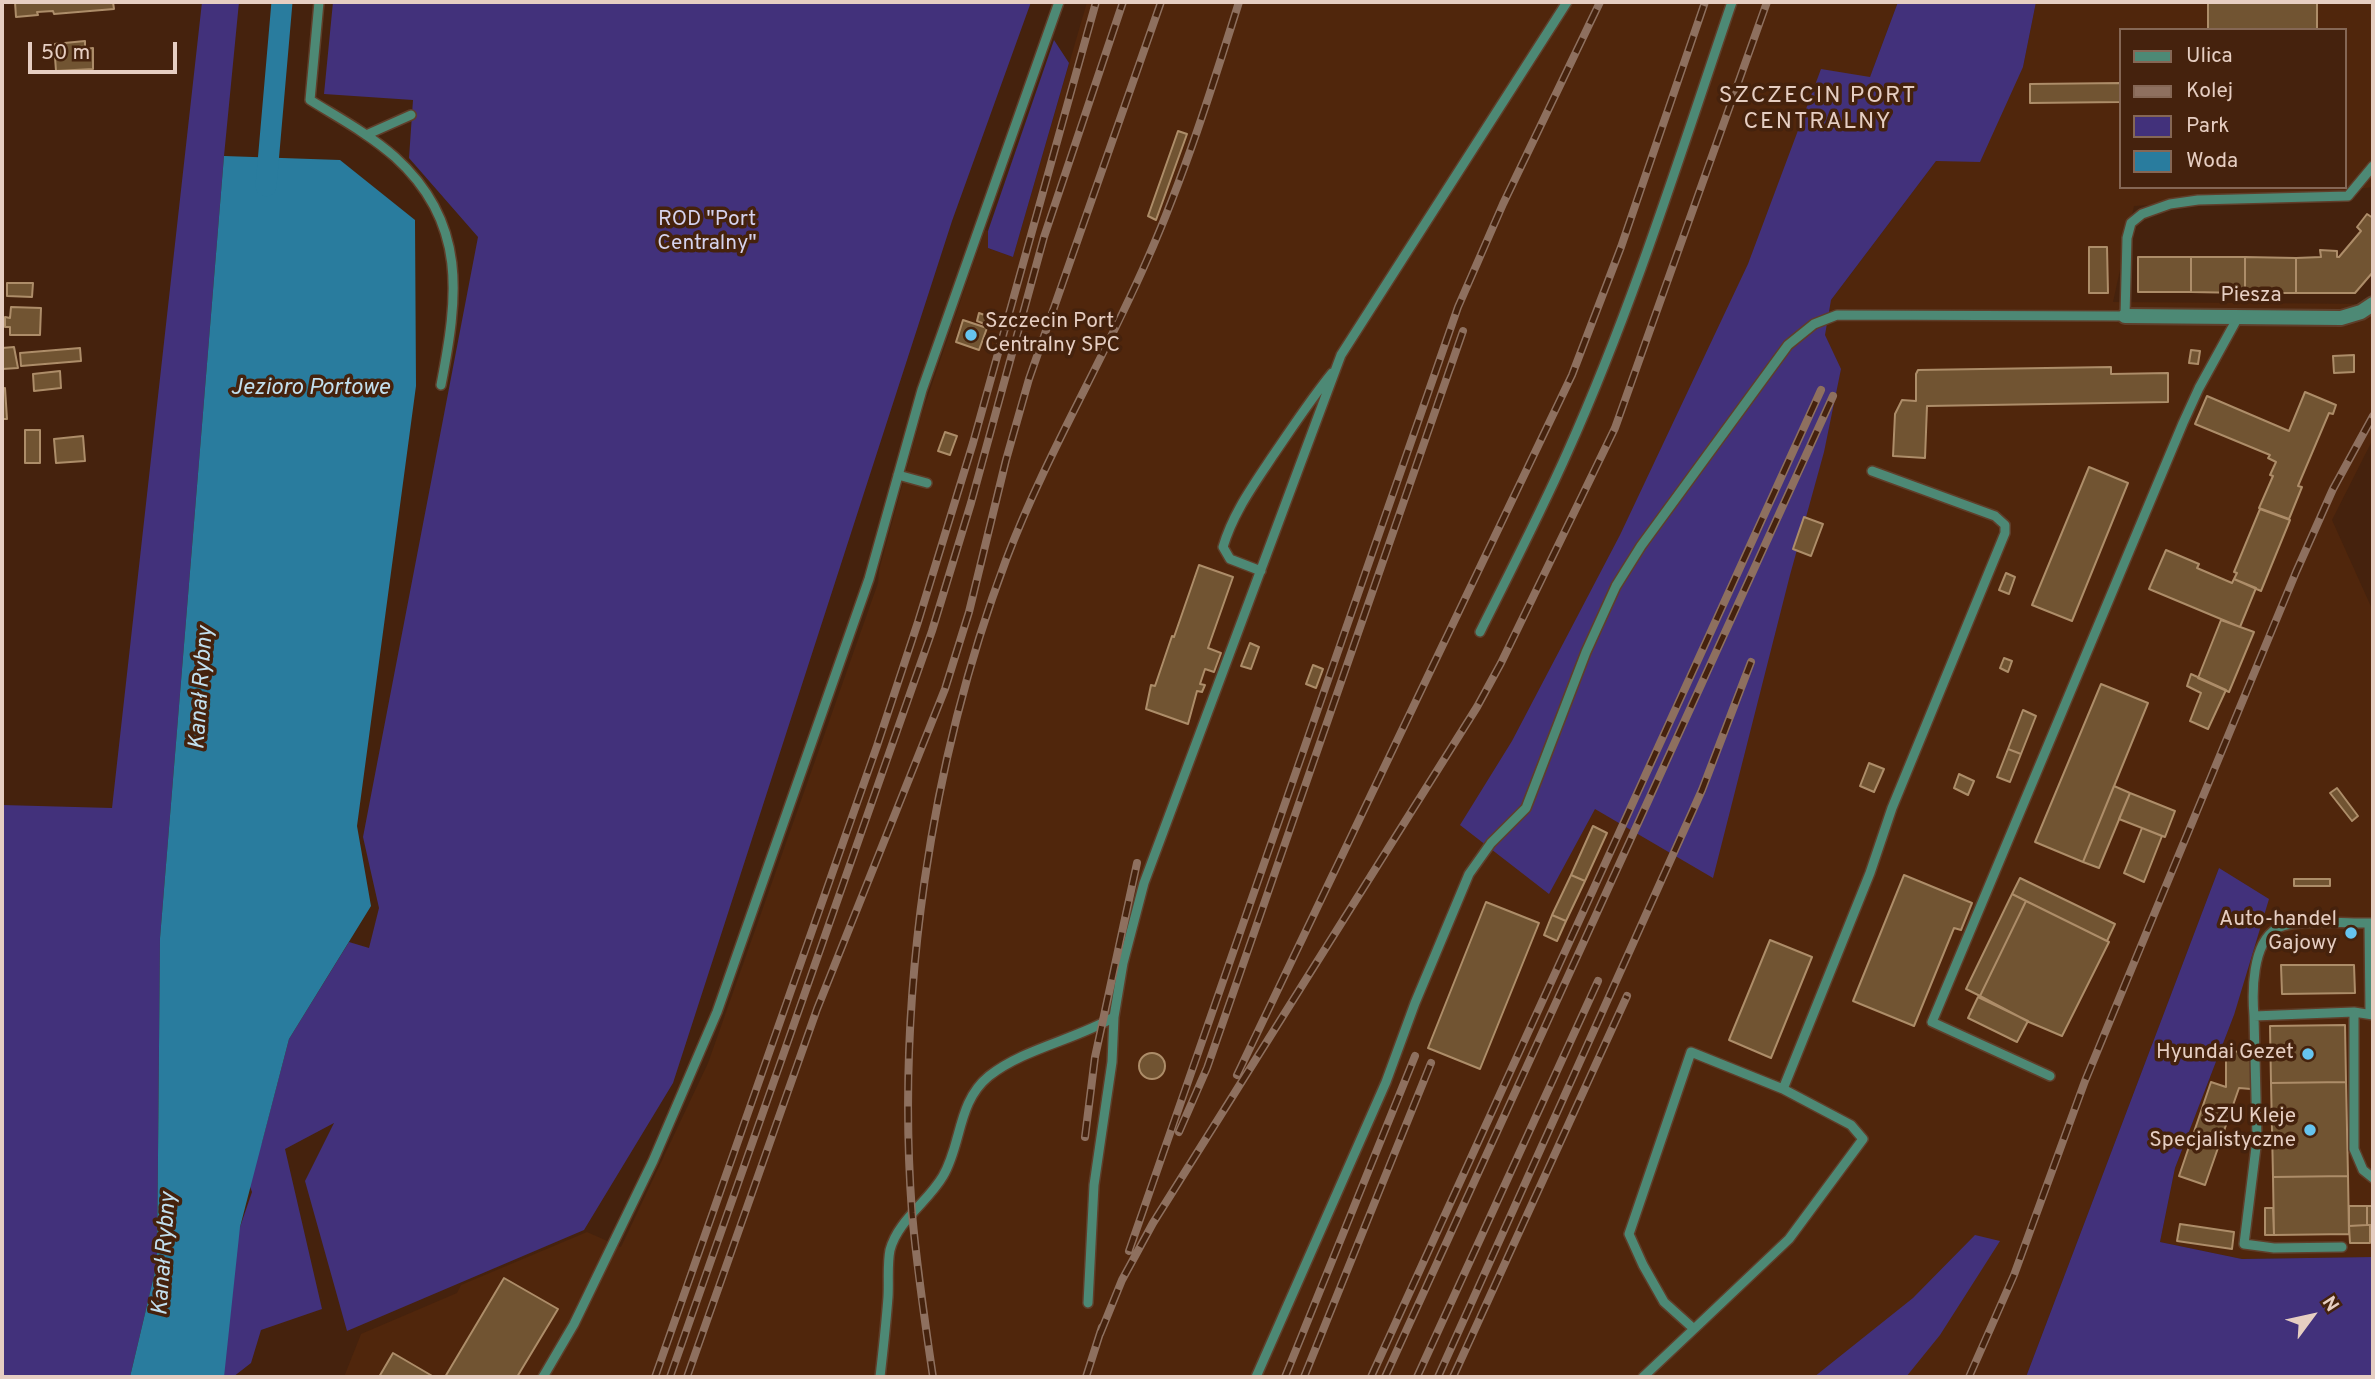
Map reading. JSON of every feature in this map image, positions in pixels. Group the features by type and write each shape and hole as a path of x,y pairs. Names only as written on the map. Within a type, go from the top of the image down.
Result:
{"street":[{"name":"Piesza","path":"2125,316 2341,318 2361,312 2373,304"}],"lane":[{"path":"319,2 310,100 366,135 395,157 424,187 444,223 451,259 453,295 450,337 441,385"},
{"path":"543,1377 574,1324 648,1173 713,1023 869,579 930,365 1059,2"},
{"path":"1088,1303 1094,1185 1112,1062 1114,1017 1122,963 1144,883 1341,355 1567,2"},
{"path":"1480,632 1568,451 1600,375 1632,293 1732,2"},
{"path":"366,135 411,115"},
{"path":"1256,1377 1387,1082 1415,1003 1469,874 1491,843 1526,808 1586,652 1616,586 1641,546 1788,345 1814,324 1837,315 2125,316 2127,238 2131,223 2142,215 2170,204 2198,200 2348,195 2373,166"},
{"path":"2050,1076 1931,1022 2199,388 2237,319"},
{"path":"1261,571 1230,559 1223,547 1229,527 1296,422 1337,366"},
{"path":"1783,1089 1870,873 1892,808 2005,533 2005,525 1995,516 1872,471"},
{"path":"898,475 927,483"},
{"path":"2254,1016 2354,1012 2372,1014 2371,923 2305,923 2285,925 2274,930 2267,938 2255,965 2252,989 2257,1139 2244,1244 2274,1248 2342,1247"},
{"path":"2354,1012 2354,1149 2363,1170 2373,1178"},
{"path":"880,1377 890,1250 900,1228 924,1202 943,1175 964,1111 972,1096 982,1082 998,1070 1053,1044 1091,1030 1114,1017"},
{"path":"1643,1377 1694,1329 1789,1239 1863,1139 1851,1125 1783,1089 1691,1052 1629,1234 1664,1302 1694,1329"}],"shaded area":[{"path":"1087,2 1898,2 1870,77 1831,300 1936,161 2023,67 2036,2 2373,2 2373,187 2309,195 2134,206 2113,302 2373,304 2373,439 2332,520 2373,611 2373,1257 2242,1259 2160,1242 2175,1168 2234,1015 2219,868 2026,1377 344,1377 361,1334 457,1293 461,1285 587,1232 621,1247 708,1063 878,583 879,570 922,413 985,230 988,231 988,248 1013,257"}],"green space":[{"path":"202,2 239,2 160,938 157,1263 130,1377 2,1377 2,805 112,808"},
{"name":"ROD \"Port Centralny\"","path":"333,2 1031,2 952,221 673,1083 584,1230 347,1331 305,1181 334,1123 285,1149 322,1309 261,1330 251,1363 233,1377 197,1377 214,1246 240,1227 252,1192 247,1178 262,1142 289,1039 349,942 369,948 379,908 363,837 478,237 409,158 413,100 324,94"},
{"path":"1898,2 2036,2 2023,67 1980,162 1936,161 1831,300 1825,335 1841,369 1824,452 1713,878 1595,809 1549,894 1460,825 1512,741 1620,535 1748,264 1821,69 1870,77"},
{"path":"1054,40 1069,63 1013,257 988,248 988,231"},
{"path":"2219,868 2269,899 2234,1015 2175,1168 2160,1242 2242,1259 2373,1257 2373,1377 2026,1377"},
{"path":"1975,1235 2000,1241 1940,1335 1906,1377 1814,1377 1913,1298"}],"water":[{"name":"Jezioro Portowe","path":"224,156 340,160 415,220 416,386 357,826 371,906 289,1039 240,1227 224,1377 130,1377 157,1263 160,938"}],"building":[{"path":"15,2 113,2 114,9 54,14 53,11 37,12 38,15 16,17"},
{"path":"2208,2 2317,2 2317,28 2208,28"},
{"path":"85,41 85,49 93,48 93,69 56,71 54,44"},
{"path":"2120,83 2120,102 2030,103 2030,84"},
{"path":"1178,131 1187,134 1156,220 1148,216"},
{"path":"2367,214 2373,218 2373,272 2355,293 2296,293 2296,258 2321,257 2320,250 2337,251 2339,257 2361,231 2357,227"},
{"path":"2089,247 2107,247 2108,293 2089,293"},
{"path":"2138,257 2191,257 2191,292 2138,292"},
{"path":"2191,257 2245,257 2245,293 2191,292"},
{"path":"2245,257 2296,258 2296,293 2245,293"},
{"path":"7,283 33,283 32,297 7,296"},
{"path":"11,307 41,308 40,335 10,335 10,327 5,327 5,317 10,318"},
{"path":"979,313 990,317 987,325 977,321"},
{"name":"Szczecin Port Centralny SPC","path":"963,320 987,328 979,350 956,342"},
{"path":"14,347 18,368 2,369 2,348"},
{"path":"80,348 81,361 21,366 20,353"},
{"path":"2191,350 2200,351 2198,364 2189,363"},
{"path":"2354,355 2354,372 2334,373 2333,356"},
{"path":"2111,367 2111,374 2168,373 2168,402 1927,406 1925,458 1893,456 1895,414 1902,400 1916,401 1918,370"},
{"path":"60,371 61,388 34,391 33,374"},
{"path":"5,388 7,419 2,419 2,389"},
{"path":"2305,392 2336,405 2333,414 2329,413 2298,486 2302,487 2289,519 2259,508 2276,462 2268,458 2270,455 2195,424 2207,396 2289,431"},
{"path":"25,430 40,430 40,463 25,463"},
{"path":"945,432 957,436 950,455 938,451"},
{"path":"83,436 85,461 56,463 54,439"},
{"path":"2089,467 2128,483 2072,621 2032,605"},
{"path":"2260,509 2290,520 2261,591 2234,579 2237,573 2234,572"},
{"path":"1804,517 1823,524 1811,556 1793,549"},
{"path":"2166,550 2199,564 2197,568 2232,583 2234,579 2256,588 2240,627 2149,589"},
{"path":"1199,565 1233,577 1208,648 1221,653 1214,672 1205,669 1200,684 1205,685 1202,692 1197,691 1188,724 1146,709 1151,685 1155,686"},
{"path":"2006,573 2015,577 2009,594 1999,590"},
{"path":"2221,620 2254,632 2229,692 2198,678"},
{"path":"1250,643 1259,647 1251,669 1241,666"},
{"path":"2004,658 2012,661 2008,672 2000,668"},
{"path":"1313,665 1323,669 1316,688 1306,684"},
{"path":"2191,674 2226,690 2208,729 2190,721 2201,693 2187,686"},
{"path":"2101,684 2148,703 2083,862 2035,842"},
{"path":"2023,710 2036,716 2021,754 2008,749"},
{"path":"2008,749 2021,754 2010,782 1997,777"},
{"path":"1869,763 1884,769 1874,792 1860,786"},
{"path":"1959,774 1974,781 1968,795 1954,788"},
{"path":"2114,786 2130,793 2099,868 2083,862"},
{"path":"2337,788 2358,816 2352,821 2330,793"},
{"path":"2130,793 2175,811 2165,837 2119,819"},
{"path":"1593,826 1607,833 1585,881 1571,875"},
{"path":"2142,828 2162,836 2144,882 2124,873"},
{"path":"1571,875 1585,881 1566,921 1552,915"},
{"path":"1904,875 1972,903 1961,930 1954,928 1914,1026 1853,1001"},
{"path":"2020,878 2115,924 2107,941 2012,894"},
{"path":"2294,879 2330,879 2330,886 2294,886"},
{"path":"2012,894 2026,901 1980,996 1966,989"},
{"path":"2026,901 2109,942 2062,1036 1980,996"},
{"path":"1486,902 1539,923 1480,1069 1428,1048"},
{"path":"1552,915 1566,921 1557,941 1544,935"},
{"path":"1770,940 1812,957 1771,1058 1729,1040"},
{"path":"2281,965 2354,965 2355,993 2282,994"},
{"path":"1978,997 2028,1021 2017,1042 1968,1018"},
{"name":"Hyundai Gezet","path":"2345,1025 2346,1082 2271,1083 2270,1026"},
{"path":"2251,1051 2251,1089 2239,1088 2205,1185 2179,1176 2211,1082 2226,1087 2226,1052"},
{"path":"1152,1053 1161,1057 1165,1066 1161,1075 1152,1079 1143,1075 1139,1066 1143,1057"},
{"name":"SZU Kleje Specjalistyczne","path":"2346,1082 2348,1176 2273,1177 2271,1083"},
{"path":"2348,1176 2349,1234 2274,1235 2273,1177"},
{"path":"2349,1206 2367,1206 2367,1225 2349,1226"},
{"path":"2367,1206 2373,1206 2373,1225 2367,1225"},
{"path":"2265,1208 2273,1208 2274,1235 2265,1235"},
{"path":"2180,1224 2234,1232 2232,1249 2177,1241"},
{"path":"2370,1225 2370,1243 2350,1243 2349,1226"},
{"path":"504,1278 558,1309 517,1377 445,1377"},
{"path":"393,1353 434,1377 379,1377"}],"waterway":[{"name":"Kanał Rybny","path":"266,186 282,2"}],"railway":[{"path":"655,1377 918,622 973,443 1096,2"},
{"path":"670,1377 932,631 971,503 1044,237 1123,2"},
{"path":"687,1377 817,1009 945,689 969,612 1029,379 1161,2"},
{"path":"933,1377 912,1213 908,1131 909,1048 924,881 957,717 979,637 1006,560 1038,484 1130,298 1160,229 1197,132 1239,2"},
{"path":"1129,1251 1458,307 1503,204 1600,2"},
{"path":"1237,1075 1572,375 1621,247 1705,2"},
{"path":"1100,1334 1122,1280 1153,1223 1477,707 1501,663 1615,428 1767,2"},
{"path":"1179,1132 1207,1068 1463,331"},
{"path":"1371,1377 1821,390"},
{"path":"1385,1377 1833,396"},
{"path":"1969,1377 2014,1275 2085,1081 2296,572 2333,489 2373,416"},
{"path":"1438,1377 1702,790 1751,662"},
{"path":"1085,1137 1095,1057 1137,863"},
{"path":"1417,1377 1598,981"},
{"path":"1453,1377 1627,996"},
{"path":"1285,1377 1415,1056"},
{"path":"1304,1377 1431,1063"},
{"path":"1086,1377 1102,1327"}],"place":[{"name":"Szczecin Port Centralny SPC","path":"971,335"},
{"name":"Auto-handel Gajowy","path":"2351,933"},
{"name":"Hyundai Gezet","path":"2308,1054"},
{"name":"SZU Kleje Specjalistyczne","path":"2310,1130"}],"district":[{"name":"SZCZECIN PORT CENTRALNY","path":"1818,110"}]}
